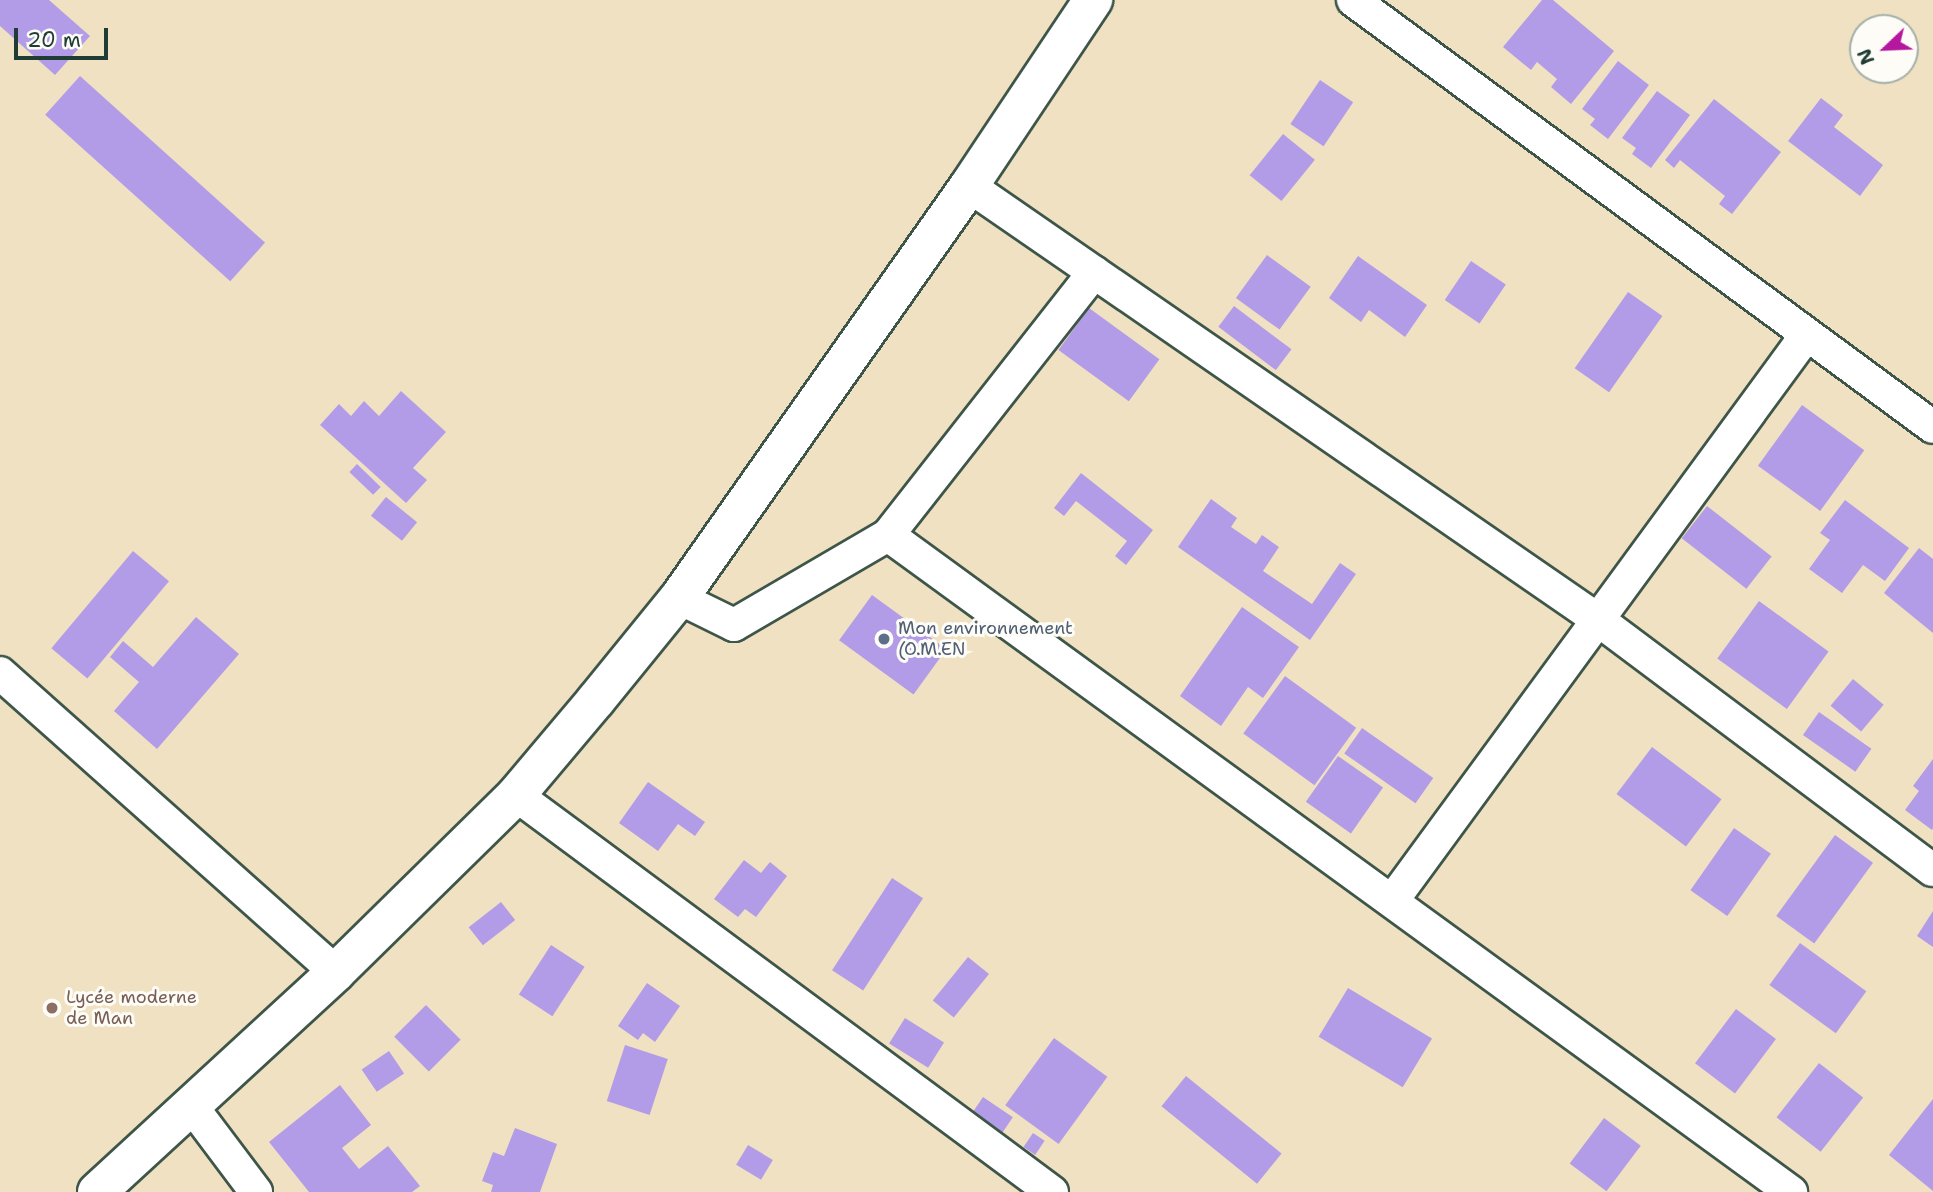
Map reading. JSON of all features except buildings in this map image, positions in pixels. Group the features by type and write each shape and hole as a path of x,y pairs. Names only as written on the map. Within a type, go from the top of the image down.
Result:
{"main road":[{"path":"97,1192 336,972 516,795 679,597 969,187 1093,0"}],"street":[{"path":"1353,0 1805,337 1933,427"},
{"path":"969,187 1597,619 1933,870"},
{"path":"679,597 734,625 888,535 1094,272"},
{"path":"1392,901 1805,337"},
{"path":"888,535 1791,1192"},
{"path":"0,673 336,972"},
{"path":"516,795 1052,1192"},
{"path":"190,1104 256,1192"}],"place":[{"name":"Mon environnement (O.M.EN","path":"884,639"},
{"name":"Lycée moderne de Man","path":"52,1008"}]}
